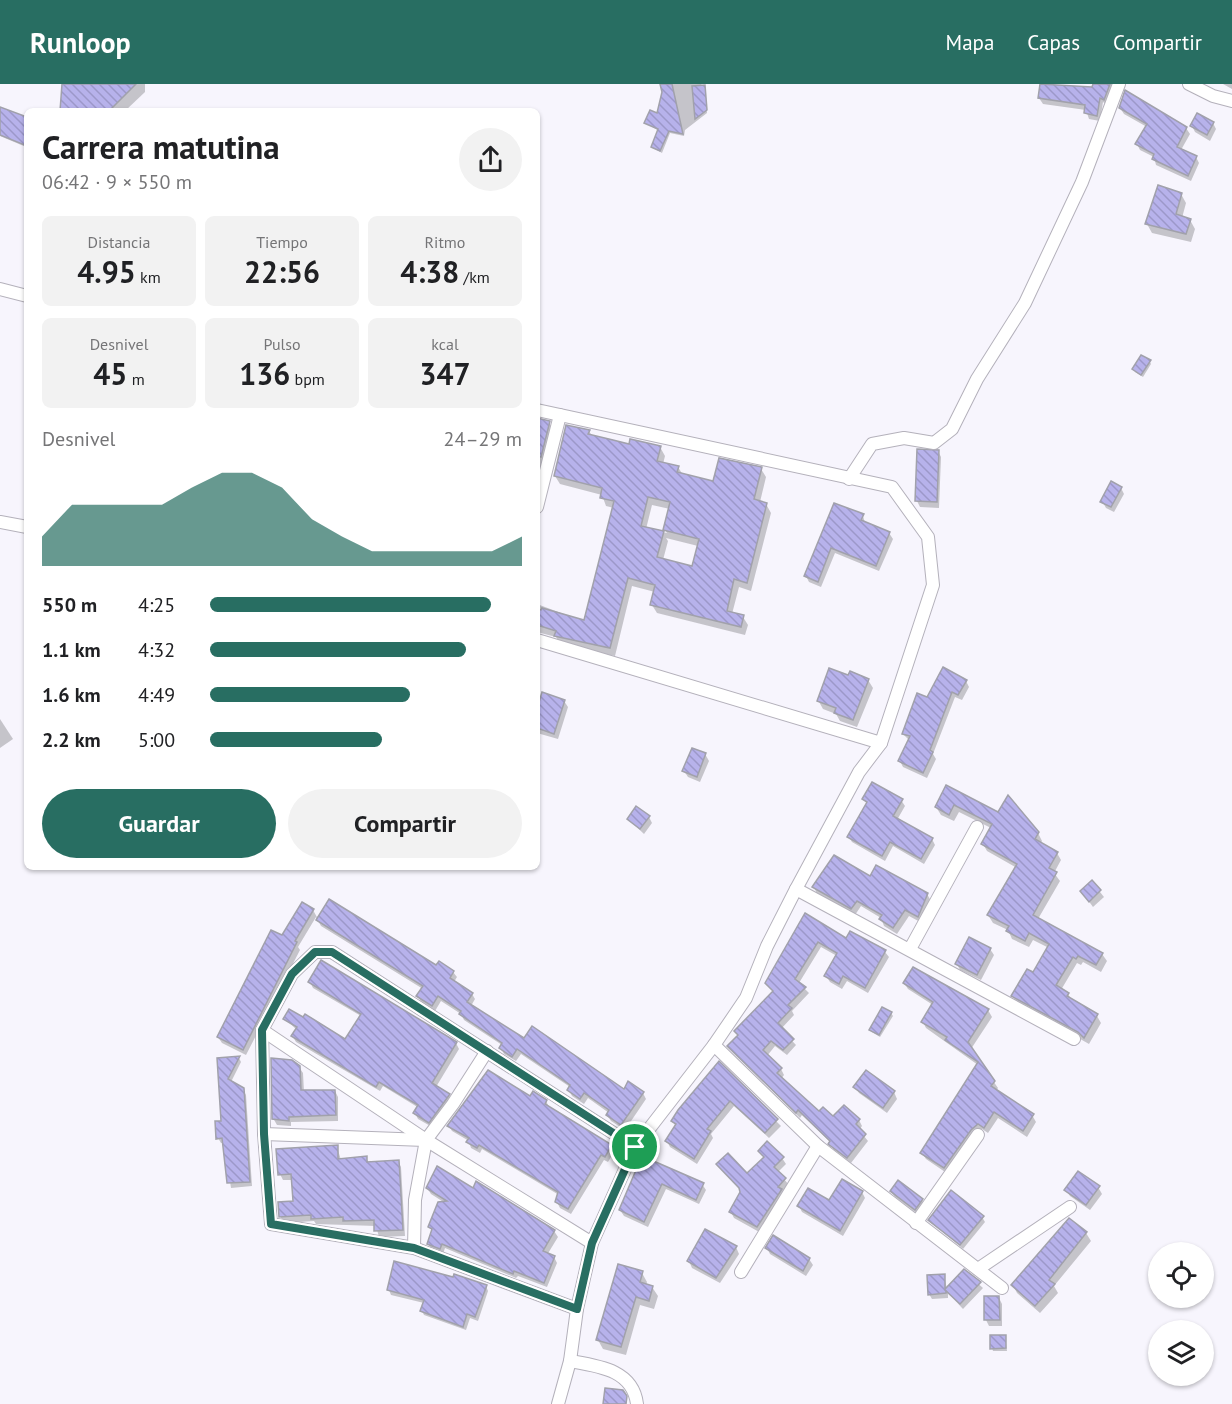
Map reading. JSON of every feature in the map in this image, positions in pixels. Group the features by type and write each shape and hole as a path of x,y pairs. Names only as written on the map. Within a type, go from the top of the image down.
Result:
{"street":[{"path":"849,479 872,444 904,438 934,444 951,429 977,379 1025,303 1082,182 1119,84"},
{"path":"1189,84 1213,96 1232,100"},
{"path":"0,290 24,295"},
{"path":"540,411 892,487 928,537 933,585 881,743 859,772 796,889 767,946 746,998 714,1045 635,1147 592,1243 577,1309 570,1361 558,1404"},
{"path":"540,495 560,416"},
{"path":"0,522 24,526"},
{"path":"540,641 881,743"},
{"path":"910,949 977,827"},
{"path":"796,889 1074,1039"},
{"path":"577,1309 414,1248 271,1224 264,1134 262,1030 292,974 315,952 332,952 635,1147"},
{"path":"262,1030 426,1140 592,1243"},
{"path":"714,1045 818,1146 1002,1288"},
{"path":"414,1248 415,1200 426,1140 453,1104 487,1051"},
{"path":"264,1134 426,1140"},
{"path":"916,1223 978,1135"},
{"path":"741,1272 818,1146"},
{"path":"978,1269 1070,1207"},
{"path":"570,1361 625,1377 635,1392 637,1404"}],"building":[{"path":"62,84 136,84 112,108 60,108"},
{"path":"660,84 672,84 683,134 669,131 660,151 651,147 658,129 644,123 650,110 657,113 662,92"},
{"path":"1040,84 1092,87 1093,84 1110,84 1104,100 1100,98 1097,116 1084,113 1085,105 1038,98"},
{"path":"705,85 707,110 695,119 692,86"},
{"path":"1125,90 1187,127 1177,147 1197,156 1188,176 1152,159 1154,154 1135,144 1147,124 1119,108"},
{"path":"0,107 24,116 24,145 0,135"},
{"path":"1197,113 1214,122 1207,135 1190,126"},
{"path":"1158,185 1182,193 1176,214 1191,219 1186,234 1145,224"},
{"path":"1141,355 1151,360 1141,375 1132,369"},
{"path":"540,419 550,421 540,457"},
{"path":"566,425 590,430 588,434 629,444 630,439 661,446 657,461 679,466 677,472 713,481 719,458 762,467 754,499 767,503 747,583 734,579 727,611 744,615 741,627 650,605 655,585 628,578 610,648 554,636 556,631 540,626 542,608 584,620 614,501 600,498 602,488 554,476","holes":["648,497 670,502 663,530 699,539 692,566 657,557 664,531 641,526"]},
{"path":"917,449 939,450 937,502 915,501"},
{"path":"1111,481 1122,487 1111,507 1100,502"},
{"path":"834,503 864,514 861,520 890,532 876,566 831,548 818,582 804,576"},
{"path":"943,667 967,680 958,695 952,692 930,750 933,752 923,773 898,761 910,736 902,734 917,693 927,697"},
{"path":"829,668 848,675 850,671 869,679 853,720 834,713 836,708 817,701"},
{"path":"542,692 565,700 554,734 540,729"},
{"path":"692,748 706,753 697,777 682,771"},
{"path":"872,782 903,799 893,816 933,838 921,859 890,842 882,856 847,837 867,802 862,799"},
{"path":"946,785 998,812 1008,795 1039,832 1035,839 1058,852 1049,868 1057,872 1033,915 1103,953 1096,965 1078,956 1076,959 1073,957 1056,985 1069,993 1067,996 1098,1014 1084,1038 1078,1032 1011,996 1027,969 1033,972 1049,944 1029,933 1025,941 1006,931 1009,926 987,915 1017,864 981,844 992,824 954,805 949,815 935,807"},
{"path":"636,806 650,816 640,829 627,819"},
{"path":"834,855 870,876 876,865 928,893 918,917 905,910 893,928 879,919 882,915 857,901 851,909 812,887"},
{"path":"1092,880 1101,890 1089,902 1080,891"},
{"path":"329,899 436,965 439,961 454,971 450,978 473,993 467,1002 524,1038 532,1026 624,1089 628,1081 644,1092 621,1125 606,1115 609,1110 584,1093 580,1099 567,1090 570,1085 517,1049 512,1057 499,1048 502,1043 459,1014 461,1011 438,996 432,1006 416,996 423,986 316,920"},
{"path":"302,902 314,909 295,941 297,942 243,1050 217,1037 271,930 282,935"},
{"path":"805,913 846,938 850,931 886,950 865,988 843,976 839,984 824,976 837,953 818,942 795,979 806,987 788,1005 792,1008 778,1023 794,1039 783,1050 771,1041 763,1050 782,1068 777,1073 819,1111 823,1107 833,1116 844,1105 860,1119 856,1124 866,1134 847,1158 828,1144 830,1141 798,1110 796,1113 727,1046 738,1035 734,1031 773,991 765,983"},
{"path":"969,937 991,948 977,975 955,964"},
{"path":"321,960 457,1042 432,1083 450,1094 429,1123 413,1113 418,1105 379,1082 376,1087 291,1036 297,1027 283,1019 289,1009 303,1017 305,1014 345,1039 361,1014 308,982"},
{"path":"913,967 989,1009 968,1042 995,1081 991,1086 1034,1114 1023,1131 994,1112 984,1128 978,1124 971,1130 944,1168 920,1153 978,1062 945,1040 947,1037 921,1022 933,1002 903,983"},
{"path":"882,1007 892,1012 879,1035 869,1030"},
{"path":"240,1056 228,1079 244,1088 250,1182 227,1183 222,1138 216,1139 215,1121 221,1121 217,1058"},
{"path":"271,1058 292,1060 300,1066 301,1090 335,1090 336,1115 289,1117 289,1121 272,1119"},
{"path":"719,1061 778,1119 765,1133 730,1101 707,1129 711,1131 694,1159 665,1141 676,1124 671,1121 678,1110"},
{"path":"488,1070 530,1096 533,1091 547,1100 545,1104 612,1145 605,1157 601,1155 568,1209 555,1202 558,1192 479,1145 477,1148 466,1142 469,1138 447,1126"},
{"path":"866,1070 895,1091 883,1108 853,1087"},
{"path":"767,1141 784,1157 774,1167 786,1178 778,1187 782,1189 757,1227 729,1212 740,1192 739,1188 716,1164 728,1153 747,1173 764,1157 758,1151"},
{"path":"338,1145 338,1159 367,1156 367,1162 399,1160 403,1230 374,1231 374,1220 343,1221 343,1217 311,1219 311,1215 279,1217 278,1202 293,1201 291,1174 278,1175 276,1149"},
{"path":"642,1156 704,1183 696,1200 662,1184 644,1222 619,1210"},
{"path":"437,1166 473,1188 476,1181 555,1230 543,1251 555,1256 544,1283 514,1271 513,1274 442,1244 440,1249 427,1244 432,1229 428,1227 438,1202 447,1201 426,1188"},
{"path":"1078,1171 1100,1186 1086,1205 1064,1190"},
{"path":"842,1179 863,1191 840,1231 797,1206 808,1188 829,1200"},
{"path":"898,1180 923,1199 915,1210 890,1191"},
{"path":"951,1190 984,1216 960,1245 928,1220"},
{"path":"1069,1218 1087,1232 1049,1280 1055,1284 1035,1306 1011,1285"},
{"path":"705,1229 737,1246 716,1278 687,1261"},
{"path":"773,1235 810,1258 803,1271 765,1248"},
{"path":"394,1261 453,1277 454,1274 487,1285 475,1317 467,1314 463,1327 420,1311 424,1300 387,1290"},
{"path":"618,1264 643,1271 640,1282 653,1286 649,1301 636,1297 621,1347 596,1340"},
{"path":"964,1269 981,1282 960,1304 946,1291 946,1293 928,1295 927,1275 945,1274 945,1289"},
{"path":"984,1296 999,1296 1000,1320 984,1320"},
{"path":"990,1335 1006,1335 1006,1348 990,1349"},
{"path":"605,1388 623,1390 627,1396 626,1404 603,1404"}],"route":[{"path":"315,952 332,952 635,1147 592,1243 577,1309 414,1248 271,1224 264,1134 262,1030 292,974 315,952"}]}
